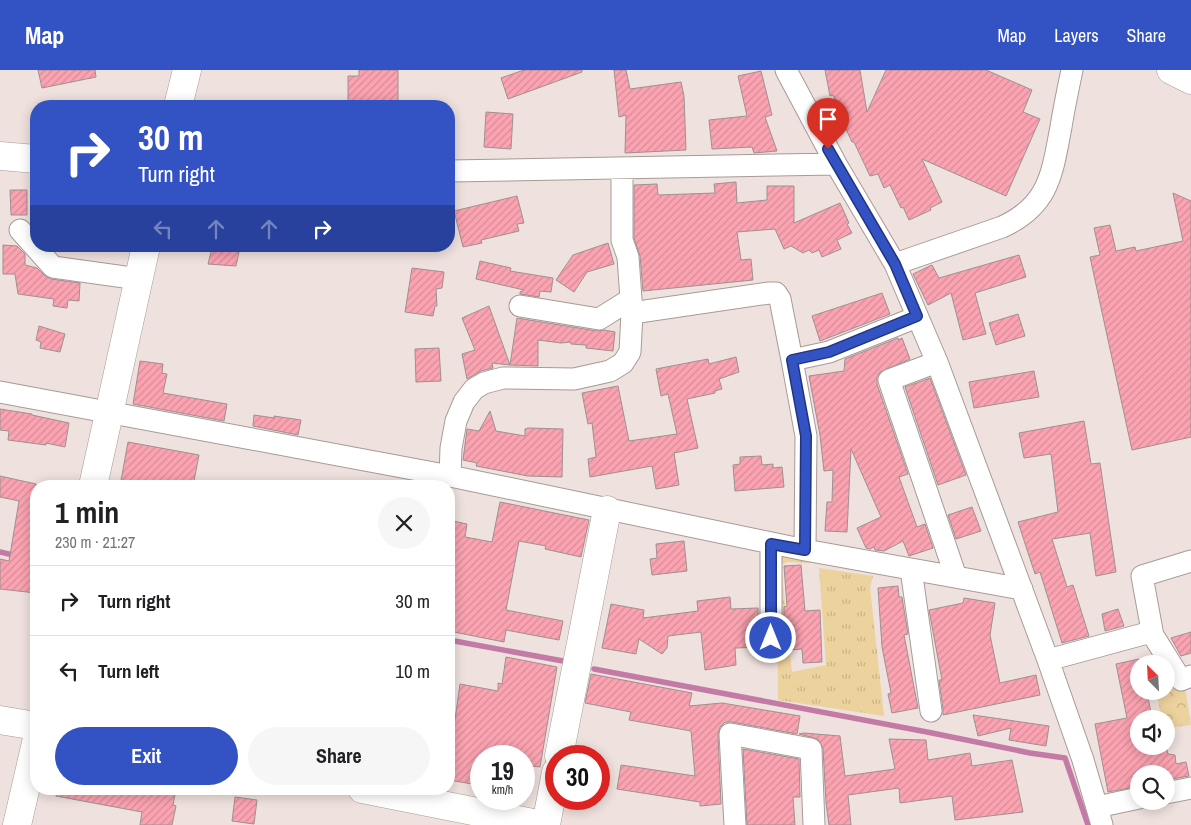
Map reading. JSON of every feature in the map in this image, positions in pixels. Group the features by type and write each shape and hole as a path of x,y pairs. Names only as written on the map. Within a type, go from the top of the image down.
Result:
{"street":[{"path":"180,100 187,70"},
{"path":"786,70 836,164 895,264 937,362 1048,660 1100,816 1130,802"},
{"path":"895,264 1002,227 1017,220 1035,205 1045,190 1054,167 1072,70"},
{"path":"1171,70 1191,80"},
{"path":"0,156 30,158"},
{"path":"455,170 836,164"},
{"path":"0,392 441,479 451,448 456,421 464,402 474,389 484,383 503,378 574,379 610,371 624,363 630,352 632,306 628,257 622,240 622,168"},
{"path":"20,230 30,241"},
{"path":"40,252 53,267 139,279"},
{"path":"94,480 145,252"},
{"path":"520,306 599,319 632,306 776,293 780,299 806,436 805,550"},
{"path":"792,360 829,352 917,316"},
{"path":"937,362 889,380 956,577"},
{"path":"455,482 607,510 771,544 1022,589"},
{"path":"561,745 607,510"},
{"path":"771,544 771,638"},
{"path":"1153,636 1142,576 1191,561"},
{"path":"911,569 931,711"},
{"path":"1048,660 1151,632 1181,680 1191,676"},
{"path":"0,720 30,725"},
{"path":"735,825 730,734 811,749 814,825"},
{"path":"17,825 30,769"},
{"path":"1175,791 1191,788"},
{"path":"392,795 545,825 548,810"}],"green space":[{"path":"777,551 811,559 810,563 787,562 781,565 792,672 826,665 819,568 873,576 870,587 884,716 778,700"},
{"path":"1175,678 1185,687 1191,725 1175,727 1175,710 1160,710 1158,700 1175,700"}],"building":[{"path":"38,70 95,70 96,77 42,88"},
{"path":"359,70 398,70 398,100 348,100 348,76 359,76"},
{"path":"524,70 582,70 582,72 508,99 501,78"},
{"path":"614,70 626,70 630,89 681,82 684,96 686,150 625,153 626,115 619,117"},
{"path":"825,70 860,70 867,112 886,70 986,70 1032,90 1023,112 1040,119 1006,196 922,159 942,202 930,208 931,210 909,220 890,185 884,188 878,174 870,176 844,125 846,124 833,95 830,96"},
{"path":"761,71 772,115 765,117 777,151 754,153 752,147 712,149 709,120 747,116 738,76"},
{"path":"486,112 513,114 511,149 484,147"},
{"path":"736,182 737,203 767,200 767,186 794,186 794,223 840,203 852,233 837,240 841,249 822,257 819,250 812,253 809,250 803,253 791,246 784,249 775,229 737,232 741,260 751,259 753,280 643,291 640,256 634,238 634,185 657,184 658,195 715,193 714,184"},
{"path":"10,190 27,190 27,215 11,215"},
{"path":"1173,193 1191,201 1191,437 1132,450 1090,257 1100,255 1094,228 1110,225 1116,251 1135,247 1136,251 1183,241"},
{"path":"517,196 524,223 517,224 519,231 481,240 482,243 463,247 455,211"},
{"path":"608,243 614,264 587,272 574,292 556,280 573,255"},
{"path":"3,245 17,246 25,254 25,265 37,268 51,279 80,283 79,301 68,300 67,308 53,306 54,299 18,294 15,274 3,274"},
{"path":"211,252 239,252 236,266 208,264"},
{"path":"1019,255 1026,277 975,293 986,334 963,340 951,293 928,305 913,274 932,265 939,278"},
{"path":"480,261 511,268 510,271 553,278 551,292 540,291 539,297 520,294 524,290 476,279"},
{"path":"412,268 444,272 442,288 436,289 437,306 435,306 433,316 405,312"},
{"path":"882,293 890,314 820,341 812,316"},
{"path":"489,306 510,365 492,363 493,368 481,371 467,379 462,354 475,350 462,318"},
{"path":"1018,314 1025,336 996,345 989,323"},
{"path":"517,318 597,331 615,332 613,351 586,348 586,345 571,344 571,342 561,343 538,340 538,366 510,365"},
{"path":"39,326 65,334 60,352 40,348 41,342 36,340"},
{"path":"898,338 899,340 902,338 910,359 880,372 877,377 877,384 908,474 899,477 917,527 925,524 933,548 909,556 903,541 884,551 875,550 874,547 866,548 857,528 881,517 851,449 847,532 825,531 827,502 832,502 833,470 824,471 820,435 809,376 844,371 845,359"},
{"path":"439,348 441,381 416,382 415,349"},
{"path":"736,357 739,372 719,379 722,389 715,391 715,393 687,399 698,448 674,453 679,485 656,489 652,466 590,477 588,459 596,457 592,423 588,424 582,393 618,386 629,441 677,434 668,394 661,396 656,369 708,359 709,364"},
{"path":"140,361 163,364 162,373 167,374 163,393 227,404 224,421 133,404"},
{"path":"1034,371 1039,397 974,408 969,382"},
{"path":"930,378 966,475 938,485 905,387"},
{"path":"0,409 69,423 65,447 46,443 46,445 8,440 9,431 0,430"},
{"path":"490,411 496,431 525,436 525,429 528,428 563,429 562,477 528,476 476,466 477,463 463,460 467,429 479,431"},
{"path":"254,415 301,420 298,435 253,426"},
{"path":"1084,421 1091,464 1100,463 1116,572 1096,576 1090,533 1052,539 1067,587 1073,585 1089,636 1062,643 1040,572 1035,574 1018,522 1058,512 1051,454 1024,458 1019,433"},
{"path":"128,442 199,455 194,480 121,480"},
{"path":"761,456 762,465 773,464 773,468 782,467 784,487 735,491 733,465 740,464 740,457"},
{"path":"0,476 30,483 30,592 0,589 0,559 9,561 19,501 0,497"},
{"path":"500,502 589,520 581,557 545,549 546,546 519,541 506,610 563,621 559,640 506,630 504,642 455,632 455,521 467,524 465,537 492,542"},
{"path":"972,507 981,531 956,539 948,515"},
{"path":"684,541 687,571 652,575 650,559 657,558 656,544"},
{"path":"801,565 805,611 820,610 822,662 803,663 802,649 790,650 789,646 779,647 784,638 784,607 787,606 784,566"},
{"path":"898,586 899,597 902,597 908,634 904,635 918,708 892,713 888,694 891,693 882,647 878,588"},
{"path":"730,597 731,609 758,608 758,638 763,647 735,648 736,665 705,670 701,632 668,636 667,648 662,654 639,639 636,654 602,648 611,604 644,610 643,618 698,611 697,601"},
{"path":"964,598 995,603 990,635 1000,683 1036,675 1040,695 943,715 939,680 942,680 929,610 963,603"},
{"path":"1118,609 1124,626 1105,631 1102,614"},
{"path":"1191,632 1191,653 1181,656 1171,638"},
{"path":"506,657 557,667 540,767 535,766 535,745 470,745 470,784 455,781 455,719 460,684 498,691 498,683 502,684"},
{"path":"1130,661 1130,700 1149,700 1150,710 1130,710 1130,755 1175,755 1176,764 1186,762 1189,776 1175,778 1175,765 1130,765 1130,788 1108,792 1095,724 1127,718 1116,664"},
{"path":"591,674 692,693 689,706 722,703 800,716 797,734 725,722 720,727 718,735 721,804 700,806 700,802 617,789 621,765 695,776 691,731 629,720 631,712 585,703"},
{"path":"973,715 1049,726 1046,746 1009,740 1011,728 978,736"},
{"path":"799,734 840,736 845,776 895,769 889,739 926,740 928,760 970,753 972,766 1012,760 1023,812 955,820 952,796 900,803 899,788 848,795 851,825 829,825 823,748 818,739"},
{"path":"743,749 799,759 800,797 793,797 795,825 747,825"},
{"path":"175,795 173,805 176,806 172,825 140,825 142,812 56,796"},
{"path":"235,797 257,800 254,824 232,821"}],"waterway":[{"path":"0,552 17,556"},
{"path":"455,641 563,661"},
{"path":"594,669 1030,753 1065,758 1088,825"}],"route":[{"path":"771,638 771,544 805,550 806,436 792,360 829,352 917,316 895,264 828,149"}]}
